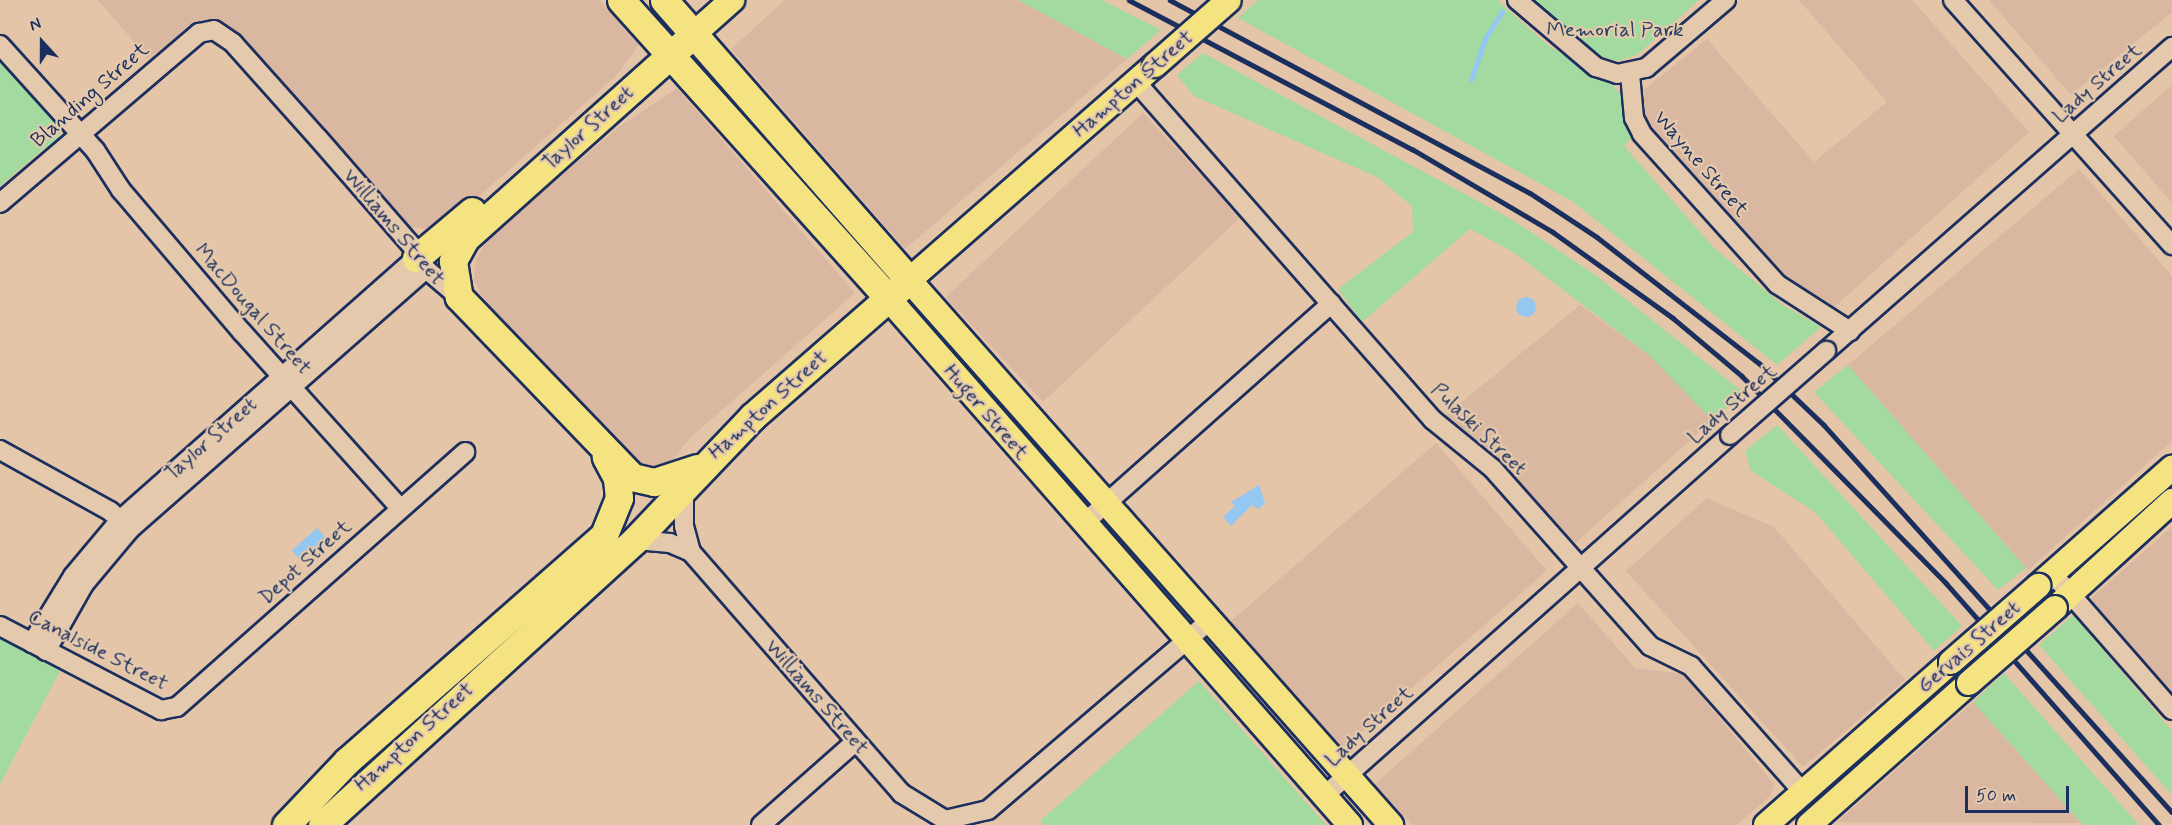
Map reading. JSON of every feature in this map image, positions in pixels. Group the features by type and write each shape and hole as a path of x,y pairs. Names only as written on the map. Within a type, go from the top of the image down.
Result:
{"highway":[{"name":"Huger Street","path":"621,0 888,298"},
{"name":"Huger Street","path":"664,0 909,280"},
{"name":"Taylor Street","path":"459,297 453,261 459,246 695,33"},
{"path":"421,264 476,208 522,187"},
{"name":"Hampton Street","path":"322,825 635,540 691,476 909,280"},
{"name":"Williams Street","path":"459,297 601,449"},
{"path":"601,449 643,482 691,476"},
{"name":"Hampton Street","path":"286,825 347,761 604,535 616,512 619,491 601,449"}],"main road":[{"name":"Taylor Street","path":"695,33 732,0"},
{"name":"Hampton Street","path":"909,280 1229,0"},
{"name":"Huger Street","path":"909,280 1208,622 1348,774 1391,825"},
{"name":"Huger Street","path":"888,298 1185,641 1350,825"},
{"name":"Gervais Street","path":"1766,825 2172,468"},
{"name":"Gervais Street","path":"1810,825 2063,601 2172,501"},
{"path":"1810,825 1809,808 1843,771 1843,756"}],"street":[{"path":"1517,0 1596,67 1630,74 1646,68 1726,0"},
{"path":"1953,0 2172,245"},
{"name":"Blanding Street","path":"0,203 199,33 214,30"},
{"name":"Williams Street","path":"214,30 233,43 318,138 412,246 421,264 459,297"},
{"name":"MacDougal Street","path":"0,45 80,134 121,190 400,508"},
{"name":"Lady Street","path":"1324,796 2172,47"},
{"name":"Wayne Street","path":"1630,74 1634,118 1642,134 1777,284 1850,331"},
{"name":"Pulaski Street","path":"1136,82 1433,420 1487,462 1650,646 1691,666 1803,792"},
{"name":"Taylor Street","path":"39,647 73,576 125,524 421,264"},
{"path":"1083,524 1331,304"},
{"path":"0,450 125,524"},
{"name":"Depot Street","path":"177,707 465,452"},
{"name":"Williams Street","path":"691,476 684,526 691,552 855,742 915,805 937,818 957,823 988,810 1208,622"},
{"path":"635,540 670,543 691,552"},
{"path":"2045,580 2172,710"},
{"name":"Canalside Street","path":"0,626 161,710 177,707"},
{"path":"761,825 855,742"}],"shaded area":[{"path":"98,0 599,0 639,45 616,76 440,230 411,227 232,28 199,23 148,58"},
{"path":"785,0 1018,0 1127,59 905,249 731,49"},
{"path":"1799,0 1912,0 2029,132 1831,310 1790,286 1652,132 1640,108 1645,89 1707,39 1814,162 1887,102"},
{"path":"1989,0 2172,0 2172,12 2071,95"},
{"path":"2172,85 2172,203 2114,136"},
{"path":"677,88 855,293 689,439 666,469 634,471 485,301 474,280 476,260 488,237 619,127"},
{"path":"1143,113 1241,218 1043,402 946,297"},
{"path":"2079,169 2172,276 2172,441 2028,570 1848,365"},
{"path":"1580,305 1649,355 1715,418 1575,543 1446,415"},
{"path":"1436,443 1547,571 1339,752 1228,624"},
{"path":"1707,498 1774,527 1905,680 1803,767 1626,571"},
{"path":"2172,527 2172,697 2089,600"},
{"path":"1578,603 1635,668 1683,674 1774,784 1771,795 1737,825 1412,825 1375,784"},
{"path":"1973,702 2081,823 1837,822"}],"green space":[{"path":"1018,0 1102,0 1161,30 1127,59"},
{"path":"1258,0 1497,0 1549,46 1613,85 1623,98 1633,136 1624,146 1715,249 1783,305 1821,327 1777,365 1572,201 1238,18"},
{"name":"Memorial Park","path":"1531,0 1699,0 1637,55 1618,61 1594,54"},
{"path":"1203,53 1511,219 1594,274 1744,393 1715,418 1706,414 1649,355 1513,252 1470,229 1362,322 1338,289 1413,232 1412,206 1377,177 1194,96 1177,75"},
{"path":"0,55 61,129 57,145 47,146 0,186"},
{"path":"1848,365 2026,568 1998,590 1814,392"},
{"path":"1777,425 1962,626 1934,651 1815,512 1751,471 1745,451"},
{"path":"2073,615 2172,731 2172,795 2039,645"},
{"path":"0,636 61,669 0,784"},
{"path":"2004,673 2139,825 2083,825 1973,702"},
{"path":"1199,681 1326,825 1043,825 1040,821"}],"water":[{"path":"1526,297 1533,300 1536,307 1533,314 1526,317 1519,314 1516,307 1519,300"},
{"path":"1259,485 1265,503 1258,509 1252,505 1231,526 1223,517 1235,506 1231,502"},
{"path":"317,528 326,538 300,560 292,551"}],"waterway":[{"path":"1471,80 1485,39 1502,12"}],"railway":[{"path":"1129,0 1412,149 1553,232 1673,318 1742,376 1946,583 2159,825"},
{"path":"1170,0 1530,193 1597,237 1759,363 1824,425 2172,812"}]}
